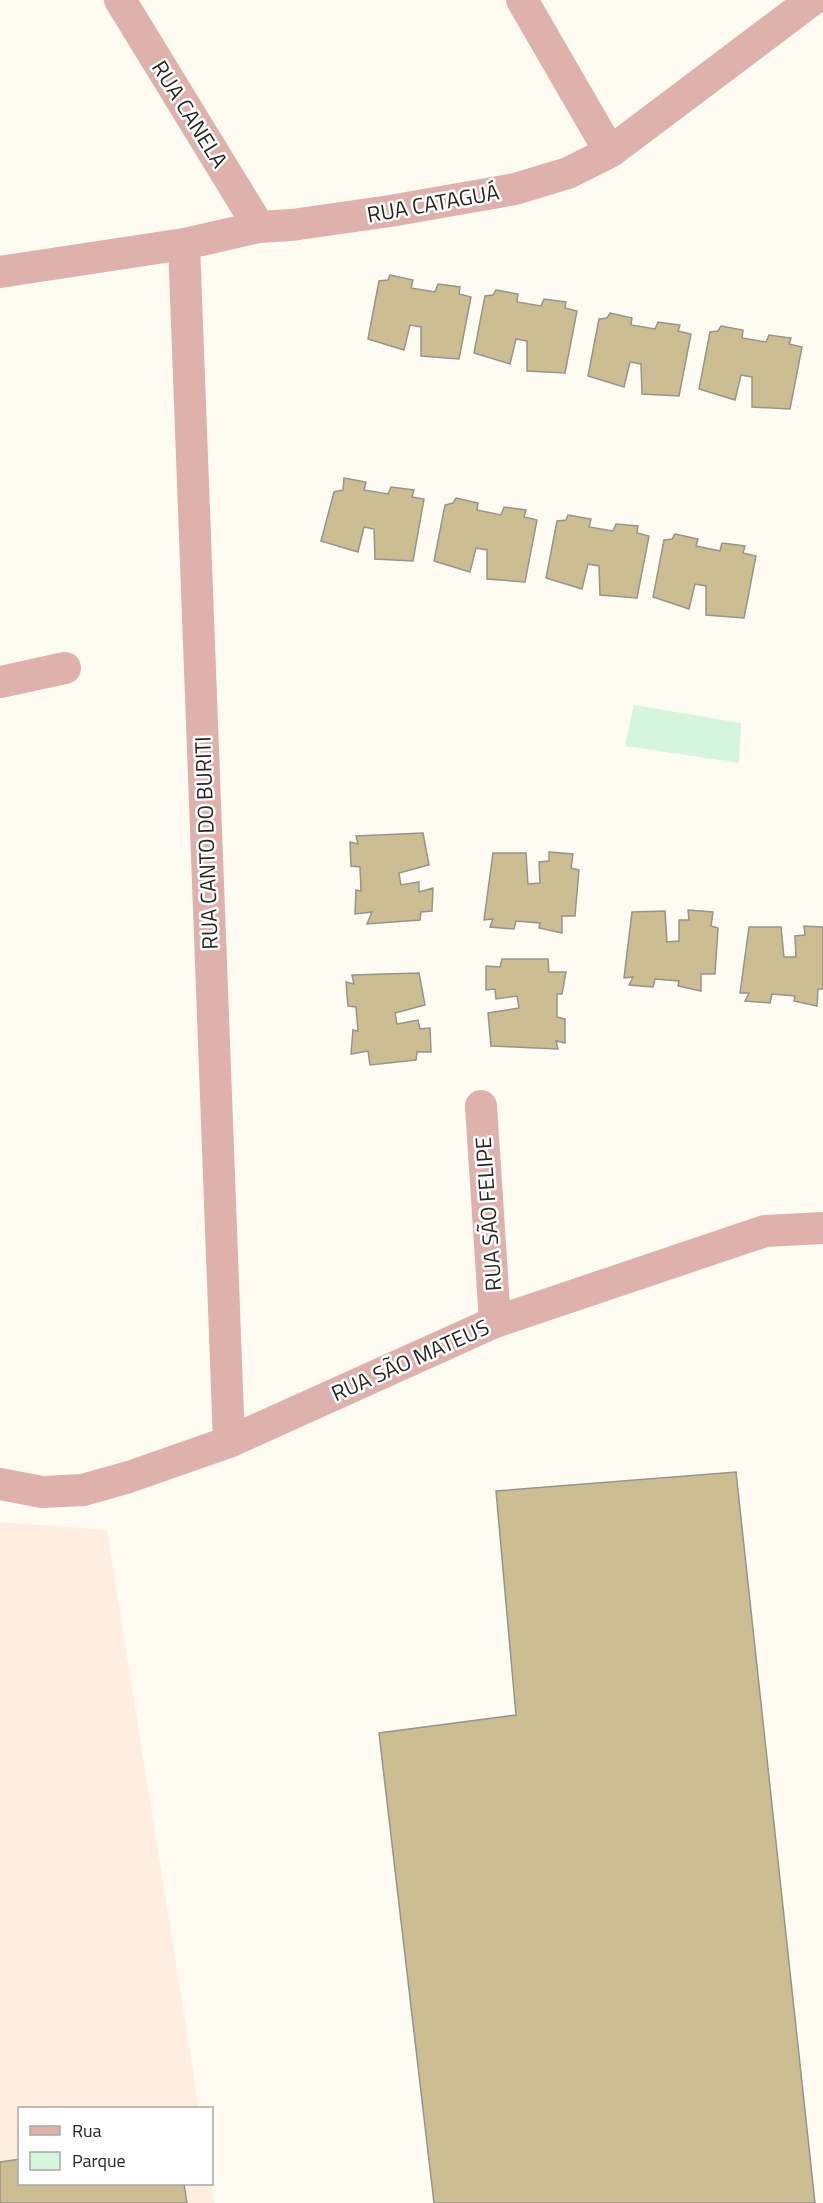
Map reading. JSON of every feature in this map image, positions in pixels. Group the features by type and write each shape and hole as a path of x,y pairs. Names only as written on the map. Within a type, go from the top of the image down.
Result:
{"street":[{"name":"RUA CANELA","path":"120,0 259,227"},
{"path":"522,0 610,153"},
{"name":"RUA CATAGUÁ","path":"0,272 184,244 259,227 292,225 390,211 515,189 568,173 610,153 812,0"},
{"name":"RUA CANTO DO BURITI","path":"184,244 229,1442"},
{"path":"0,682 65,668"},
{"name":"RUA SÃO FELIPE","path":"481,1106 495,1322"},
{"name":"RUA SÃO MATEUS","path":"0,1484 42,1492 83,1490 129,1477 229,1442 495,1322 765,1231 823,1228"}],"shaded area":[{"path":"0,1522 107,1530 199,2107 18,2107 18,2185 211,2185 214,2203 0,2203"}],"green space":[{"path":"634,705 741,723 739,763 625,746"}],"building":[{"path":"390,275 413,280 411,288 435,292 438,284 460,287 459,294 471,297 459,359 421,356 421,327 410,325 404,350 368,339 379,281 388,280"},
{"path":"496,290 518,294 517,302 541,306 544,299 566,302 565,308 577,311 565,373 527,371 527,341 516,339 510,364 474,353 485,296 493,295"},
{"path":"610,313 632,318 631,325 655,329 658,322 680,325 678,331 691,334 679,396 642,394 641,364 630,362 624,387 588,376 599,319 607,318"},
{"path":"721,326 743,330 742,338 766,342 769,335 791,338 789,344 802,347 790,409 752,407 752,377 741,375 735,400 699,389 710,332 718,331"},
{"path":"344,478 366,482 364,490 388,494 391,487 414,490 412,497 424,499 413,561 375,559 374,529 364,527 358,552 321,541 334,492 343,490"},
{"path":"456,498 478,503 477,510 501,515 504,507 526,510 524,517 537,520 525,582 487,579 487,550 476,548 470,572 434,561 445,505 453,503"},
{"path":"568,515 591,519 589,527 613,531 616,524 638,526 637,533 649,536 637,598 600,595 599,566 588,564 582,589 546,578 557,521 566,520"},
{"path":"675,534 698,539 696,546 720,551 722,543 745,546 743,553 756,556 744,618 706,615 706,586 695,584 689,609 653,597 664,540 672,539"},
{"path":"423,833 429,865 399,873 401,885 419,882 419,892 433,888 432,911 421,912 420,920 367,924 372,912 355,914 356,890 361,891 360,867 351,866 350,842 358,844 356,836"},
{"path":"549,852 573,854 571,868 579,870 575,916 562,916 562,933 539,928 540,923 516,921 514,929 490,927 493,919 484,920 493,853 526,853 528,884 540,883 539,862 549,861"},
{"path":"688,910 713,912 711,926 718,928 715,974 701,974 701,991 678,986 679,981 655,979 653,987 629,985 633,977 624,978 632,912 665,911 667,942 679,941 679,920 689,920"},
{"path":"804,926 823,927 823,989 818,989 817,1006 794,1001 795,996 772,994 770,1003 745,1001 749,993 740,993 749,927 781,927 784,957 796,957 795,936 805,935"},
{"path":"502,959 548,959 549,972 566,972 562,994 557,994 557,1017 565,1019 565,1043 556,1041 558,1049 491,1046 488,1013 519,1008 517,996 496,999 495,989 486,990 486,966 500,967"},
{"path":"419,973 425,1005 395,1013 397,1024 418,1020 420,1029 430,1028 431,1052 417,1052 416,1060 370,1065 368,1051 351,1054 353,1030 358,1031 356,1007 348,1006 346,982 354,984 352,975"},
{"path":"736,1472 815,2203 434,2203 379,1733 516,1715 496,1491"},
{"path":"18,2159 18,2185 184,2185 187,2203 0,2203 0,2162"}]}
